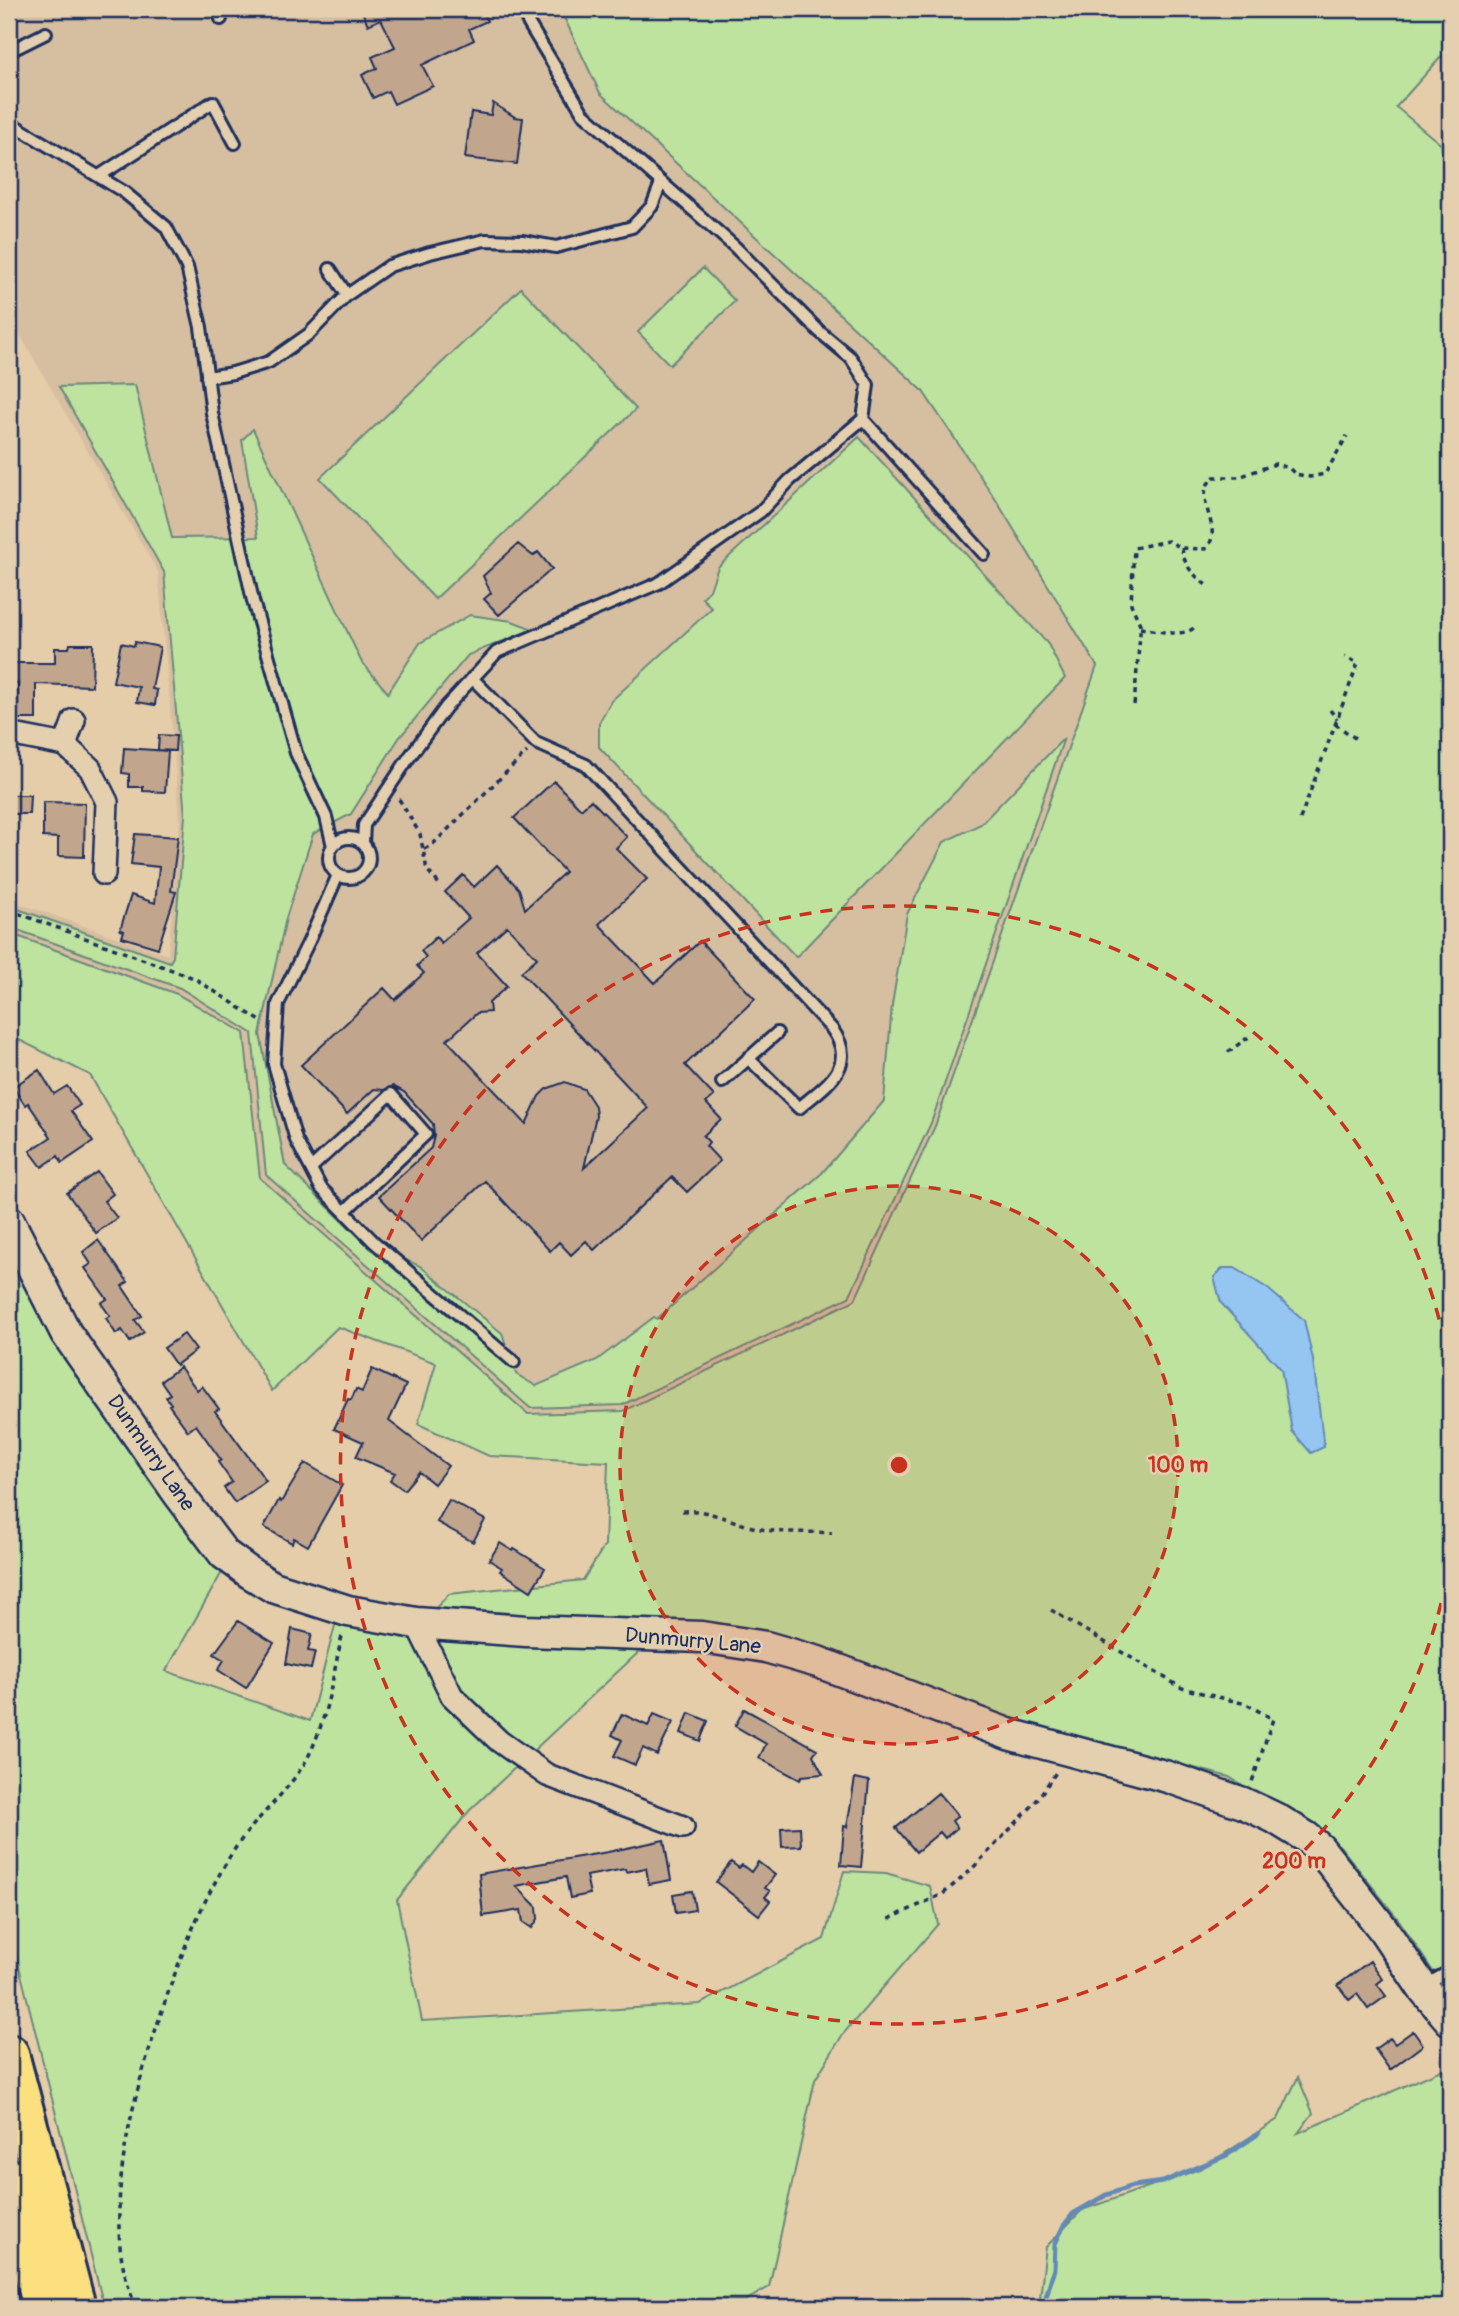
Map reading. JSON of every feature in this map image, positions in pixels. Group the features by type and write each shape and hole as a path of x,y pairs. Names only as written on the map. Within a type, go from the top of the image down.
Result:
{"highway":[{"path":"9,2054 76,2307"},
{"path":"9,2178 43,2307"}],"street":[{"path":"65,746 74,720"},
{"path":"9,734 65,746 90,768 107,802 104,874"},
{"name":"Dunmurry Lane","path":"9,1221 66,1333 178,1493 225,1554 274,1587 348,1611 416,1623 526,1631 702,1637 766,1647 818,1662 1008,1734 1168,1777 1244,1804 1275,1818 1320,1849 1383,1929 1422,1987 1450,2020"},
{"path":"416,1623 452,1696 499,1741 547,1775 683,1826"}],"lane":[{"path":"363,843 364,825 390,786 446,707 497,652 659,583 760,512 790,480 863,419 868,385 851,358 820,332 735,247 583,113 522,9"},
{"path":"9,43 12,50 46,33"},
{"path":"99,176 213,102 235,143"},
{"path":"9,122 124,192 166,228 187,267 201,327 212,413 253,601 296,753 326,817 332,846 330,864 338,875 351,878 367,867 369,854 363,843 357,839 344,838 332,846"},
{"path":"208,377 269,362 309,334 347,295 389,266 485,240 522,241 556,247 632,226 652,206 661,183"},
{"path":"330,270 347,295"},
{"path":"863,419 984,554"},
{"path":"472,678 536,743 586,765 832,1029 841,1041 843,1063 833,1079 795,1111 748,1058"},
{"path":"338,875 278,1003 274,1064 296,1140 321,1188 374,1242 514,1362"},
{"path":"722,1082 777,1033"},
{"path":"311,1168 391,1094 426,1134 345,1211"},
{"path":"1422,1987 1450,1971"}],"path":[{"path":"1134,705 1140,628 1131,604 1134,548 1168,541 1182,548 1206,549 1211,543 1213,533 1204,499 1205,489 1214,477 1239,477 1275,464 1289,468 1295,474 1310,477 1325,474 1346,436"},
{"path":"1182,548 1184,562 1206,585"},
{"path":"1140,628 1174,633 1190,632 1194,628"},
{"path":"1300,819 1358,663 1345,657"},
{"path":"1330,710 1336,721 1355,738"},
{"path":"424,849 432,845 536,743"},
{"path":"390,786 420,834 427,870 440,885"},
{"path":"9,910 194,978 276,1031"},
{"path":"1228,1052 1250,1035"},
{"path":"682,1511 702,1511 762,1530 832,1533"},
{"path":"1051,1610 1182,1688 1246,1704 1273,1719 1261,1763 1244,1804"},
{"path":"135,2307 120,2246 120,2194 131,2113 154,2035 186,1945 217,1878 247,1832 286,1788 309,1756 323,1719 348,1611"},
{"path":"889,1919 943,1894 970,1871 1034,1804 1073,1750"}],"shaded area":[{"path":"9,9 560,9 600,93 922,390 996,500 1097,666 935,1126 855,1300 623,1411 528,1414 260,1178 244,1033 177,994 9,933 9,900 168,955 180,819 158,572 9,316"}],"green space":[{"path":"560,9 1450,9 1450,47 1396,107 1450,152 1450,1977 1440,1982 1399,1920 1340,1846 1229,1777 1006,1719 823,1655 642,1649 469,1811 397,1900 422,2021 700,2004 824,1939 844,1871 886,1873 930,1886 938,1924 843,2034 815,2080 769,2287 745,2301 447,2298 446,2307 104,2307 9,1926 9,1221 230,1558 166,1671 310,1721 337,1618 416,1629 449,1594 583,1580 605,1545 608,1462 489,1456 418,1424 436,1363 338,1327 272,1391 90,1075 9,1035 9,933 177,994 244,1033 260,1178 528,1414 623,1411 855,1300 935,1126 1097,666 996,500 922,390 600,93"},
{"path":"703,268 735,301 670,365 638,332"},
{"path":"521,288 636,409 435,599 320,478"},
{"path":"135,385 172,538 258,537 242,440 253,429 361,661 388,693 420,643 470,615 512,621 533,629 468,655 399,738 351,814 313,834 286,918 260,1034 285,1165 363,1241 420,1266 502,1333 516,1374 536,1386 597,1360 654,1317 657,1319 822,1173 884,1101 892,1005 907,914 944,842 981,824 1064,738 931,1123 849,1297 622,1405 530,1408 266,1175 252,1033 180,988 9,927 9,906 170,962 173,957 185,816 164,572 59,387"},
{"path":"859,437 1048,644 1065,678 796,957 599,747 599,723 611,701 712,608 702,598 710,590 718,567"},
{"path":"1450,2066 1450,2307 1039,2307 1046,2247 1082,2210 1202,2168 1278,2119 1298,2077 1313,2113 1298,2133"}],"water":[{"path":"1223,1268 1235,1268 1267,1288 1304,1320 1313,1360 1324,1447 1311,1453 1292,1431 1281,1369 1221,1303 1214,1277"}],"building":[{"path":"361,9 481,9 487,21 469,29 474,40 422,65 433,86 394,104 388,91 373,98 362,75 377,68 372,57 395,47 381,19 368,25"},
{"path":"493,103 515,117 523,118 517,164 465,158 471,112 491,115"},
{"path":"518,544 533,556 538,552 552,569 499,615 484,599 491,593 483,576"},
{"path":"135,642 160,647 152,689 157,690 155,705 137,702 139,687 113,682 121,643 134,646"},
{"path":"70,644 93,644 92,686 36,684 36,719 18,719 18,683 9,683 9,663 55,663 55,648 69,648"},
{"path":"159,735 176,736 175,751 158,750"},
{"path":"124,748 168,751 165,792 129,787 129,774 122,773"},
{"path":"554,781 581,809 591,800 627,837 616,848 647,879 599,924 655,983 700,941 755,999 685,1065 714,1096 706,1103 721,1119 703,1136 709,1142 706,1146 720,1161 687,1192 672,1177 594,1250 586,1241 571,1255 559,1242 550,1251 485,1181 421,1241 379,1196 431,1148 433,1124 404,1092 393,1086 384,1090 374,1089 347,1114 301,1065 384,988 395,1000 424,973 417,966 426,957 421,951 436,937 441,943 469,918 445,892 463,875 474,887 497,865 519,889 525,909 565,872 514,818","holes":["507,926 537,958 521,972 648,1108 584,1168 596,1116 595,1106 584,1089 565,1082 546,1089 539,1096 526,1124 447,1040 477,1013 490,1012 489,1003 507,986 477,953"]},
{"path":"9,795 30,795 29,814 9,814"},
{"path":"43,802 85,803 84,857 58,856 58,838 43,837"},
{"path":"135,834 178,837 171,891 176,892 158,948 122,937 124,931 120,930 131,895 155,903 159,867 131,864"},
{"path":"39,1070 54,1094 67,1086 80,1105 71,1111 93,1142 62,1163 58,1156 42,1167 30,1151 51,1137 28,1103 25,1105 13,1087"},
{"path":"97,1172 113,1194 104,1201 117,1218 96,1233 67,1193"},
{"path":"98,1240 128,1282 122,1286 142,1316 135,1320 144,1332 130,1342 122,1330 116,1334 106,1318 110,1316 101,1303 107,1299 85,1268 91,1264 83,1252"},
{"path":"184,1334 196,1350 176,1365 164,1348"},
{"path":"180,1367 197,1390 202,1386 219,1409 215,1411 266,1481 235,1503 224,1488 232,1482 218,1462 221,1460 196,1425 188,1431 169,1405 171,1404 166,1397 170,1394 161,1381"},
{"path":"372,1369 406,1385 389,1421 448,1466 434,1484 419,1472 404,1490 390,1480 395,1473 356,1457 363,1442 334,1429 348,1399 351,1400 356,1389 362,1392"},
{"path":"305,1463 342,1485 308,1546 294,1538 292,1543 264,1527"},
{"path":"449,1500 485,1520 473,1542 437,1522"},
{"path":"500,1543 545,1568 531,1591 500,1571 502,1568 489,1560"},
{"path":"238,1621 274,1643 246,1688 218,1670 224,1660 214,1654"},
{"path":"292,1629 312,1634 308,1651 315,1652 311,1669 286,1664"},
{"path":"744,1709 817,1749 813,1755 823,1774 802,1776 800,1780 759,1758 766,1744 735,1726"},
{"path":"689,1713 708,1721 700,1741 681,1733"},
{"path":"622,1714 648,1726 654,1714 673,1722 657,1755 643,1748 635,1765 614,1756 622,1740 612,1735"},
{"path":"855,1778 869,1781 861,1867 841,1865 844,1826 847,1827"},
{"path":"938,1793 958,1816 952,1821 957,1828 945,1838 940,1832 916,1852 896,1828"},
{"path":"800,1827 801,1846 782,1847 781,1828"},
{"path":"664,1840 671,1880 649,1884 646,1868 626,1872 625,1869 586,1876 590,1894 570,1898 566,1877 516,1886 537,1907 538,1919 532,1928 523,1922 521,1910 483,1916 479,1874"},
{"path":"731,1862 739,1868 742,1865 751,1872 758,1862 775,1875 765,1888 770,1891 765,1897 770,1901 759,1915 716,1882"},
{"path":"692,1891 695,1910 676,1913 673,1894"},
{"path":"1370,1961 1383,1979 1377,1984 1386,1996 1368,2009 1357,1994 1349,2000 1338,1985"},
{"path":"1413,2031 1423,2045 1390,2070 1375,2049 1390,2038 1395,2044"}],"waterway":[{"path":"1046,2307 1045,2300 1054,2269 1055,2244 1073,2214 1106,2195 1133,2186 1163,2182 1227,2155 1258,2134"}]}
